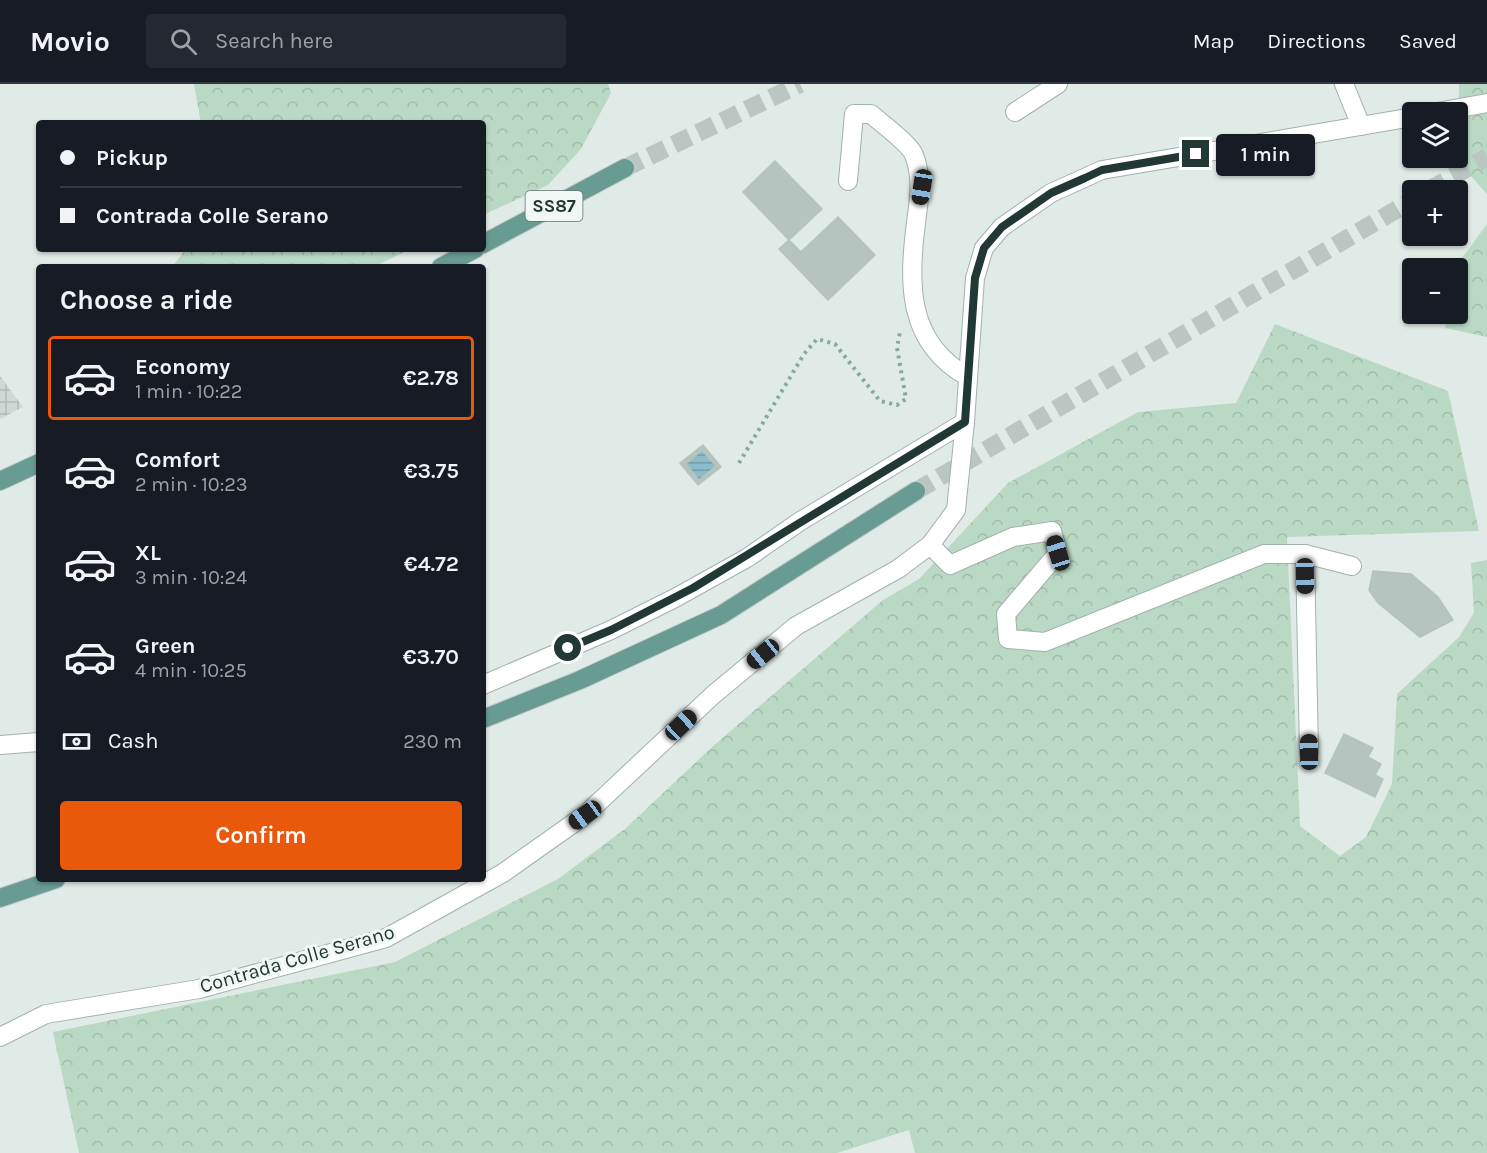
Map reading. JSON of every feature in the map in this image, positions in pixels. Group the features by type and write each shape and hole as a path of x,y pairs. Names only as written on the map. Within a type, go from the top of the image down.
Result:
{"main road":[{"name":"SS87","path":"486,242 625,168"},
{"path":"447,264 469,252"},
{"path":"0,481 36,464"},
{"path":"486,718 580,680 722,615 916,491"},
{"path":"0,898 47,882"}],"street":[{"path":"1015,112 1058,84"},
{"path":"1344,84 1361,126"},
{"path":"1468,106 1487,103"},
{"path":"848,181 854,114 871,114 914,153 922,187 912,272 914,314 931,344 952,368 968,377"},
{"name":"Contrada Colle Serano","path":"0,1037 46,1014 199,989 386,938 503,873 585,815 713,695 796,626 898,569 930,545 956,510 975,278 984,248 1002,227 1051,193 1102,170 1402,119"},
{"path":"486,684 611,630 675,598 747,558 799,522 965,422"},
{"path":"930,545 950,565 1013,537 1052,531 1058,553 1006,614 1008,639 1045,642 1264,554 1305,554 1352,566"},
{"path":"1305,554 1309,752"},
{"path":"0,745 36,742"}],"path":[{"path":"739,463 804,354 818,339 835,344 880,401 897,405 906,399 897,348 900,326 914,314"}],"shaded area":[{"path":"0,376 23,407 0,419"}],"green space":[{"path":"194,84 608,84 611,93 581,149 548,185 486,214 486,120 200,120"},
{"path":"1459,84 1487,84 1487,194 1464,168 1468,168 1468,102 1459,102"},
{"path":"1487,224 1487,337 1445,328 1446,324 1468,324 1468,258 1462,258"},
{"path":"184,252 405,252 379,264 174,264"},
{"path":"1275,324 1448,391 1479,531 1287,537 1300,826 1340,856 1366,837 1392,784 1397,694 1459,637 1474,613 1471,563 1487,560 1487,1153 915,1153 909,1130 837,1153 79,1153 53,1032 395,962 558,879 626,828 712,747 883,600 919,579 1008,483 1138,412 1236,403"}],"water":[{"path":"702,450 716,466 699,480 686,464"}],"building":[{"path":"775,161 822,209 789,240 743,192"},
{"path":"838,217 875,255 828,300 779,249 789,240 801,252"},
{"path":"703,445 721,467 698,485 680,463","holes":["702,450 716,466 699,480 686,464"]},
{"path":"1373,571 1411,574 1438,597 1453,620 1420,637 1378,603 1369,590"},
{"path":"1344,734 1373,748 1368,757 1381,764 1375,775 1383,779 1375,797 1325,773"}],"tunnel":[{"path":"625,168 800,84"},
{"path":"1447,180 1487,157"},
{"path":"916,491 1402,206"}],"route":[{"path":"568,648 611,630 675,598 747,558 799,522 965,422 975,278 984,248 1002,227 1051,193 1102,170 1196,154"}]}
